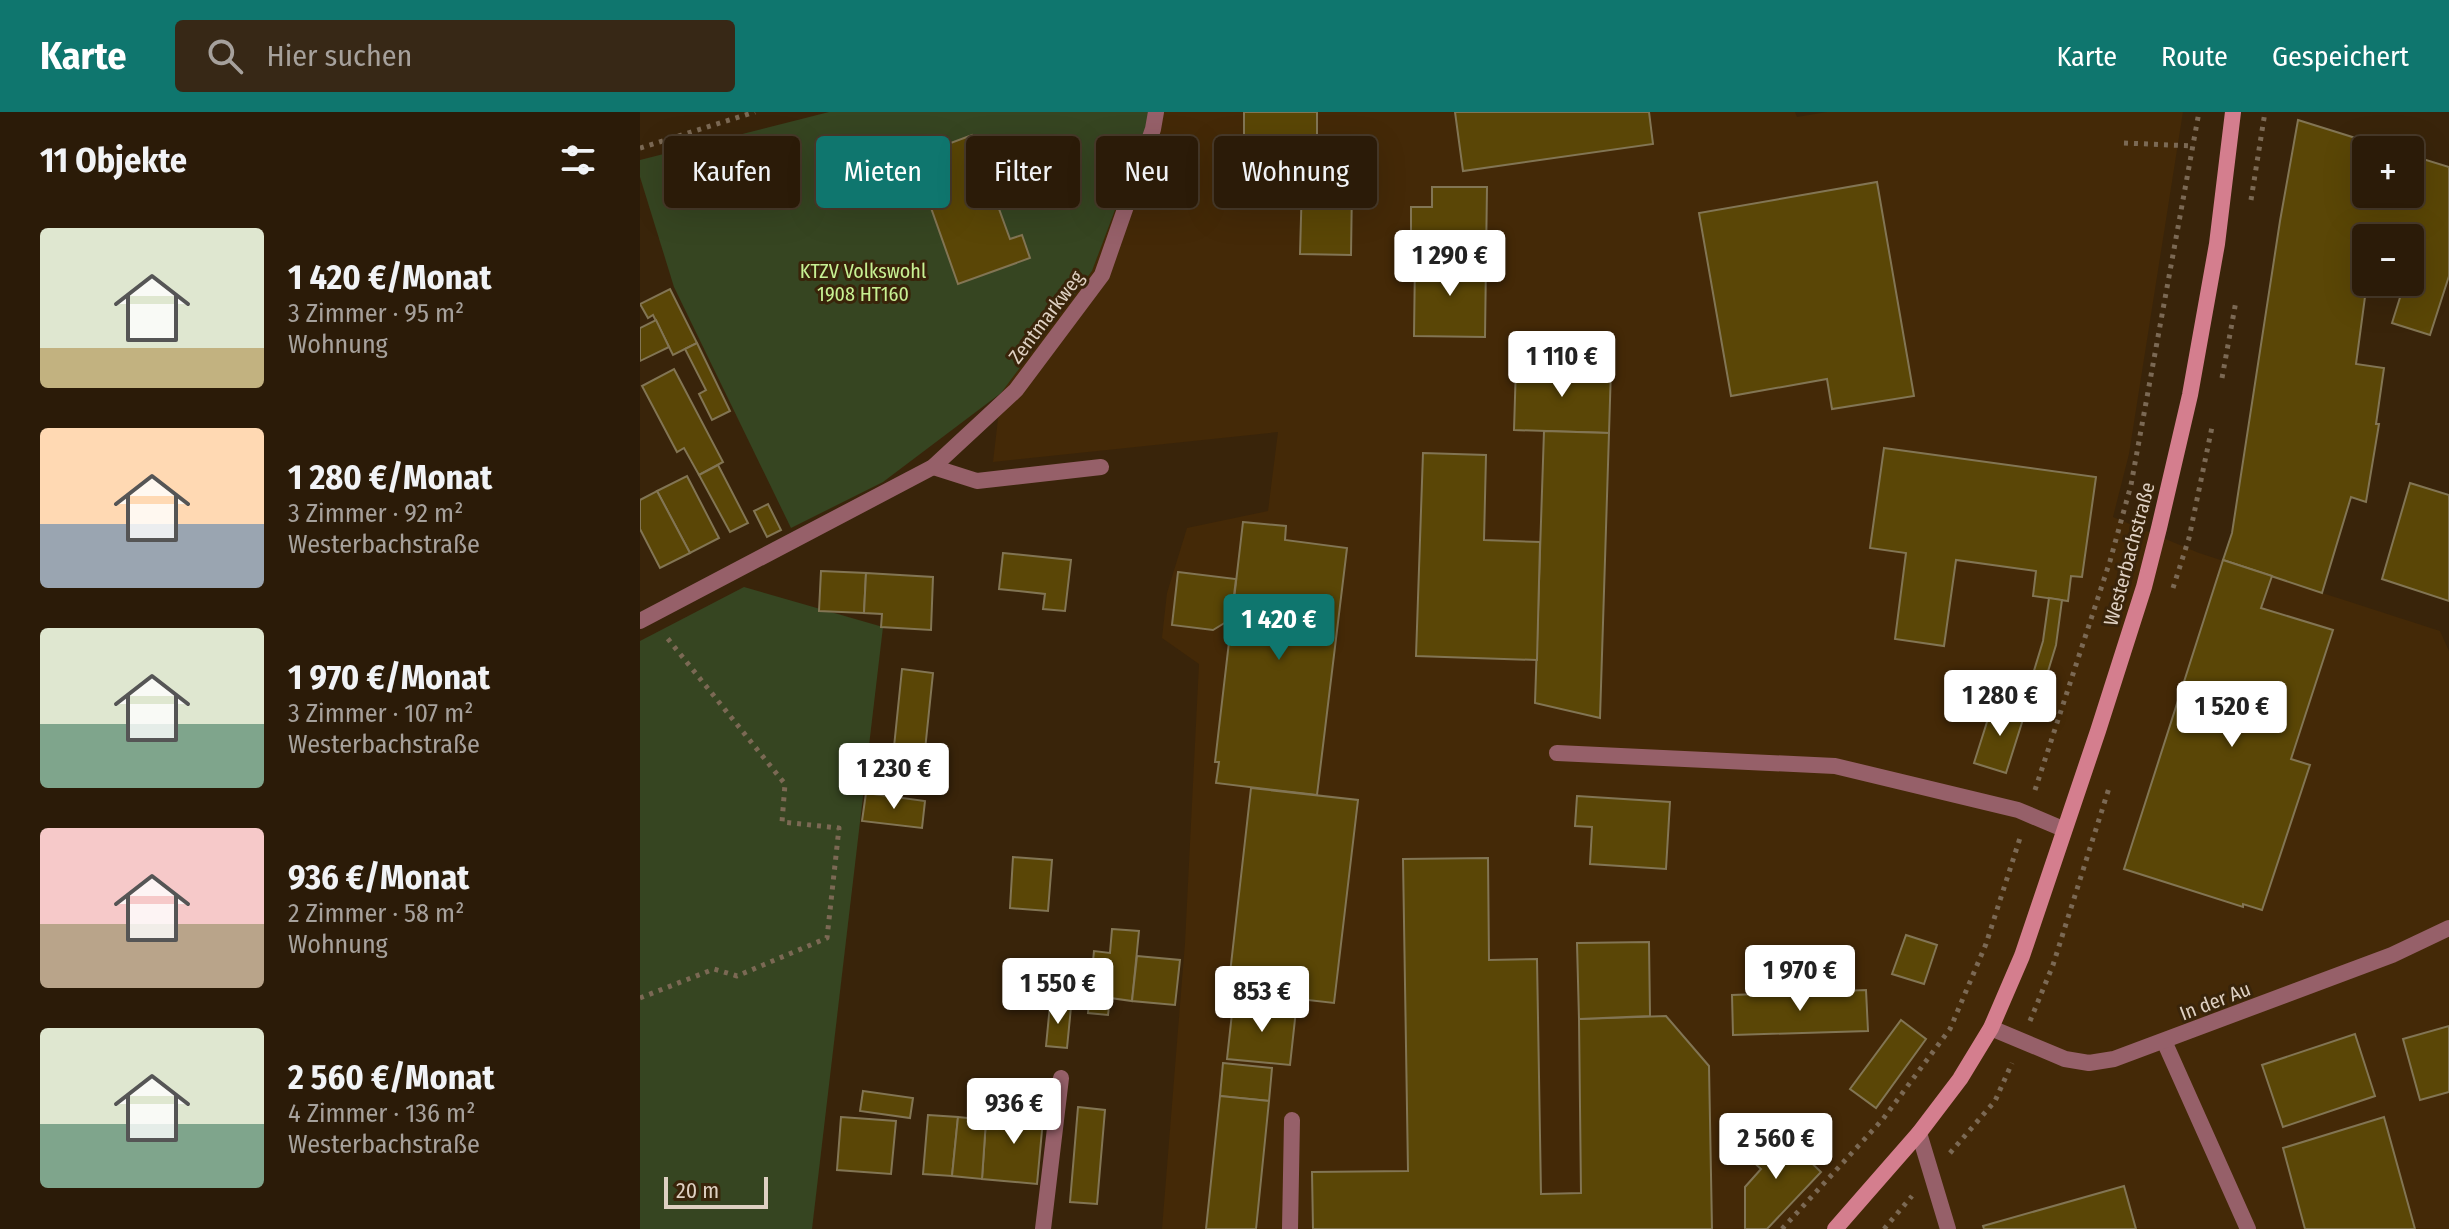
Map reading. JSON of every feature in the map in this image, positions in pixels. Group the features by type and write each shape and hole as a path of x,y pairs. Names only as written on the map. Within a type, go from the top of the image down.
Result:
{"street":[{"name":"Zentmarkweg","path":"645,618 933,467 1016,390 1102,275 1153,129 1156,112"},
{"name":"Westerbachstraße","path":"1835,1228 1919,1133 1960,1079 1991,1028 2022,956 2144,587 2166,499 2190,395 2217,244 2233,112"},
{"path":"933,467 977,481 1101,467"},
{"path":"1557,753 1835,766 2002,806 2063,829"},
{"name":"In der Au","path":"1991,1028 2054,1055 2089,1063 2114,1059 2392,955 2449,928"},
{"path":"2164,1041 2248,1229"},
{"path":"1043,1229 1061,1078"},
{"path":"1290,1229 1292,1120"},
{"path":"1919,1133 1948,1229"}],"path":[{"path":"640,148 755,112"},
{"path":"1782,1229 1883,1119 1950,1029 1986,944 2110,561 2131,485 2199,112"},
{"path":"2124,143 2194,146"},
{"path":"640,998 714,969 737,976 827,938 839,828 782,822 785,784 645,618"}],"shaded area":[{"path":"1152,112 1795,112 1797,117 1827,112 2183,112 2129,454 2113,517 2199,553 2440,631 2449,651 2449,1229 1162,1229 1185,943 1199,664 1162,638 1167,593 1187,528 1268,511 1278,432 993,462 1001,393 1092,271 1116,208 1198,208 1198,136 1143,136"}],"green space":[{"name":"KTZV Volkswohl 1908 HT160","path":"829,112 1152,112 1143,136 1096,136 1096,208 1116,208 1092,271 1001,393 883,482 791,528 674,287 640,177 640,160 664,154 664,208 800,208 800,136 734,136"},
{"path":"744,587 883,627 812,1229 640,1229 640,641"}],"building":[{"path":"1244,112 1317,112 1317,136 1244,136"},
{"path":"1455,112 1649,112 1653,144 1463,171"},
{"path":"2298,120 2352,137 2352,208 2424,208 2424,159 2449,167 2449,276 2430,335 2392,323 2400,296 2424,296 2424,224 2352,224 2352,296 2365,296 2356,364 2384,368 2376,424 2379,424 2366,502 2351,497 2322,593 2223,560 2232,533"},
{"path":"966,137 966,208 999,208 1010,239 1022,235 1030,258 958,284 931,208 950,208 950,143"},
{"path":"1877,182 1914,396 1832,409 1827,379 1731,396 1699,213"},
{"path":"1432,187 1487,187 1486,260 1431,260 1431,231 1411,231 1411,207 1432,207"},
{"path":"1301,208 1352,208 1351,255 1300,254"},
{"path":"1415,259 1486,260 1485,337 1414,336"},
{"path":"670,289 697,343 673,355 653,315 648,318 640,304"},
{"path":"656,320 669,347 640,361 640,328"},
{"path":"697,343 730,411 712,420 699,394 706,390 685,349"},
{"path":"1516,365 1611,368 1609,433 1514,430"},
{"path":"674,369 723,462 699,475 684,448 677,452 642,386"},
{"path":"1544,431 1609,433 1600,718 1535,703"},
{"path":"1884,448 2096,477 2082,577 2071,576 2068,601 2033,596 2036,571 1956,560 1944,646 1895,639 1906,553 1870,548"},
{"path":"1423,453 1486,455 1484,540 1540,542 1537,660 1416,656"},
{"path":"718,465 748,523 730,532 699,475"},
{"path":"687,476 719,538 690,553 657,491"},
{"path":"2410,483 2449,495 2449,601 2382,579"},
{"path":"657,491 690,553 660,568 640,529 640,500"},
{"path":"768,504 781,530 767,537 754,511"},
{"path":"1243,522 1286,526 1285,540 1347,548 1317,795 1216,783 1219,762 1215,762"},
{"path":"1003,553 1071,560 1065,611 1043,609 1045,594 999,589"},
{"path":"2223,560 2272,576 2261,608 2333,630 2291,759 2310,765 2262,910 2243,904 2243,907 2124,869"},
{"path":"821,571 866,573 864,613 819,611"},
{"path":"1178,572 1236,579 1231,619 1213,630 1172,625"},
{"path":"866,573 933,577 931,630 881,627 882,614 864,613"},
{"path":"2049,598 2062,600 2056,645 2039,701 2026,697 2043,641"},
{"path":"902,669 933,673 925,750 894,747"},
{"path":"1993,703 2025,713 2006,773 1974,763"},
{"path":"872,745 920,750 917,775 869,770"},
{"path":"1251,788 1358,800 1334,1003 1228,991"},
{"path":"866,793 925,801 922,828 862,821"},
{"path":"1577,796 1670,802 1666,869 1590,864 1592,827 1575,826"},
{"path":"1013,857 1052,860 1048,911 1010,908"},
{"path":"1488,858 1489,960 1537,959 1541,1194 1581,1193 1579,1019 1666,1016 1709,1066 1712,1229 1313,1229 1312,1172 1408,1171 1403,859"},
{"path":"1112,929 1139,931 1132,1001 1110,998 1108,1015 1088,1013 1094,951 1110,953"},
{"path":"1906,935 1937,945 1924,984 1892,974"},
{"path":"1649,942 1650,1016 1579,1019 1577,943"},
{"path":"1137,956 1180,960 1175,1005 1132,1001"},
{"path":"1078,964 1092,966 1089,996 1075,995"},
{"path":"1866,990 1868,1031 1733,1035 1732,995"},
{"path":"1233,1004 1296,1010 1290,1065 1227,1059"},
{"path":"1050,1005 1071,1007 1067,1048 1046,1046"},
{"path":"1901,1020 1926,1039 1876,1108 1850,1089"},
{"path":"2449,1026 2449,1092 2420,1100 2403,1039"},
{"path":"2355,1034 2375,1096 2283,1127 2262,1065"},
{"path":"1223,1063 1272,1068 1269,1101 1220,1096"},
{"path":"863,1091 913,1098 910,1118 860,1111"},
{"path":"1220,1096 1269,1101 1256,1229 1206,1229"},
{"path":"1005,1106 1044,1109 1037,1184 982,1179 986,1120 1004,1121"},
{"path":"1078,1107 1105,1110 1097,1204 1070,1202"},
{"path":"928,1115 958,1117 952,1176 923,1174"},
{"path":"841,1117 896,1121 891,1174 837,1170"},
{"path":"958,1117 986,1120 982,1179 952,1176"},
{"path":"2384,1117 2415,1229 2305,1229 2283,1148"},
{"path":"1775,1128 1821,1172 1767,1229 1745,1229 1745,1187 1761,1169 1748,1157"},
{"path":"2124,1186 2136,1229 1984,1229 1983,1226"}]}
